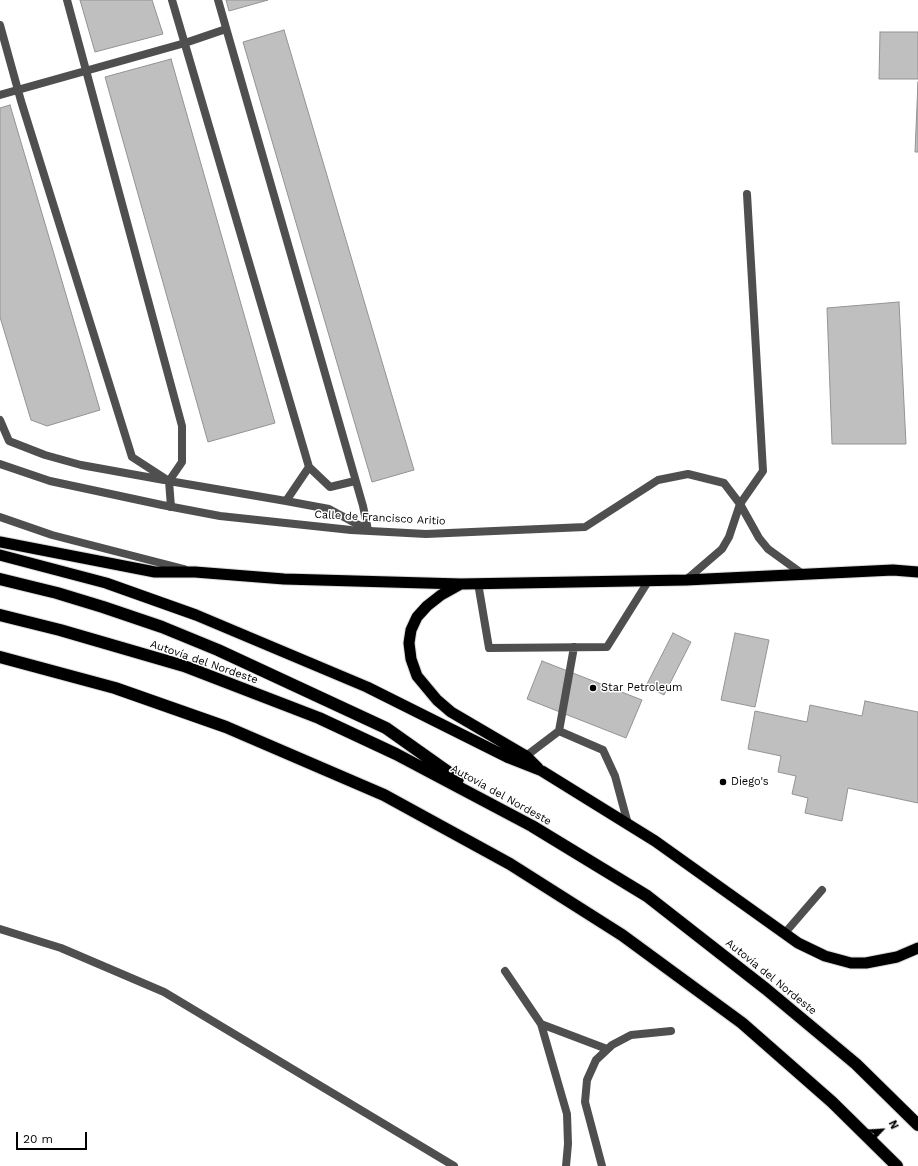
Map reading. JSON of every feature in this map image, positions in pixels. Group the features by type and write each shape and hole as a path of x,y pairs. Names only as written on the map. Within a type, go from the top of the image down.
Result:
{"highway":[{"path":"0,542 155,572 195,572 284,579 462,584 686,580 893,570 918,572"},
{"path":"0,555 106,583 196,615 373,690 509,758 542,771 628,824 710,879 784,934 818,953 839,961 851,963 880,961 918,948"},
{"path":"0,579 57,593 103,607 162,627 218,650 386,728 493,804"},
{"path":"462,584 441,595 427,606 417,618 411,630 411,659 417,676 437,700 451,712 526,756 542,771"},
{"name":"Autovía del Nordeste","path":"0,615 184,666 244,688 319,718 396,754 493,804 647,896 766,988 856,1064 918,1125"},
{"path":"0,657 115,688 226,727 384,795 510,864 622,935 742,1023 832,1102 897,1166"}],"street":[{"path":"67,0 182,426 182,462 169,481 171,507"},
{"path":"172,0 309,467 330,487 355,481"},
{"path":"218,0 368,530"},
{"path":"0,25 18,90 132,457 169,481"},
{"path":"0,96 86,70 185,43 226,29"},
{"path":"686,580 722,549 729,537 740,504 763,471 747,194"},
{"path":"0,420 9,441 44,455 81,465 329,509 368,530"},
{"name":"Calle de Francisco Aritio","path":"0,464 50,481 220,516 426,534 585,527 658,480 688,474 724,483 740,504 759,538 768,549 804,575"},
{"path":"286,501 309,467"},
{"path":"0,517 52,535 195,572"},
{"path":"478,583 489,648 574,647 607,646 649,580"},
{"path":"526,756 559,731 574,647"},
{"path":"559,731 603,750 615,776 628,824"},
{"path":"784,934 822,890"},
{"path":"0,929 61,948 164,992 454,1166"},
{"path":"505,971 541,1024 566,1114 568,1144 566,1166"},
{"path":"541,1024 607,1050"},
{"path":"602,1166 585,1102 587,1080 596,1060 612,1045 631,1035 671,1031"}],"building":[{"path":"80,0 152,0 163,34 95,52"},
{"path":"226,0 268,0 229,11"},
{"path":"284,30 414,470 372,482 243,42"},
{"path":"880,32 918,32 918,79 879,79"},
{"path":"171,59 275,423 208,442 105,77"},
{"path":"918,82 918,152 915,152"},
{"path":"10,105 100,410 47,426 31,420 0,317 0,108"},
{"path":"899,302 906,444 832,444 827,308"},
{"path":"673,633 691,642 664,695 646,686"},
{"path":"735,633 769,640 755,707 721,700"},
{"path":"542,661 642,700 626,738 527,699"},
{"path":"865,701 918,712 918,803 848,788 842,821 805,813 808,798 792,794 796,776 778,772 781,756 748,749 755,711 807,722 810,705 862,716"}],"place":[{"name":"Star Petroleum","path":"593,688"},
{"name":"Diego's","path":"723,782"}]}
